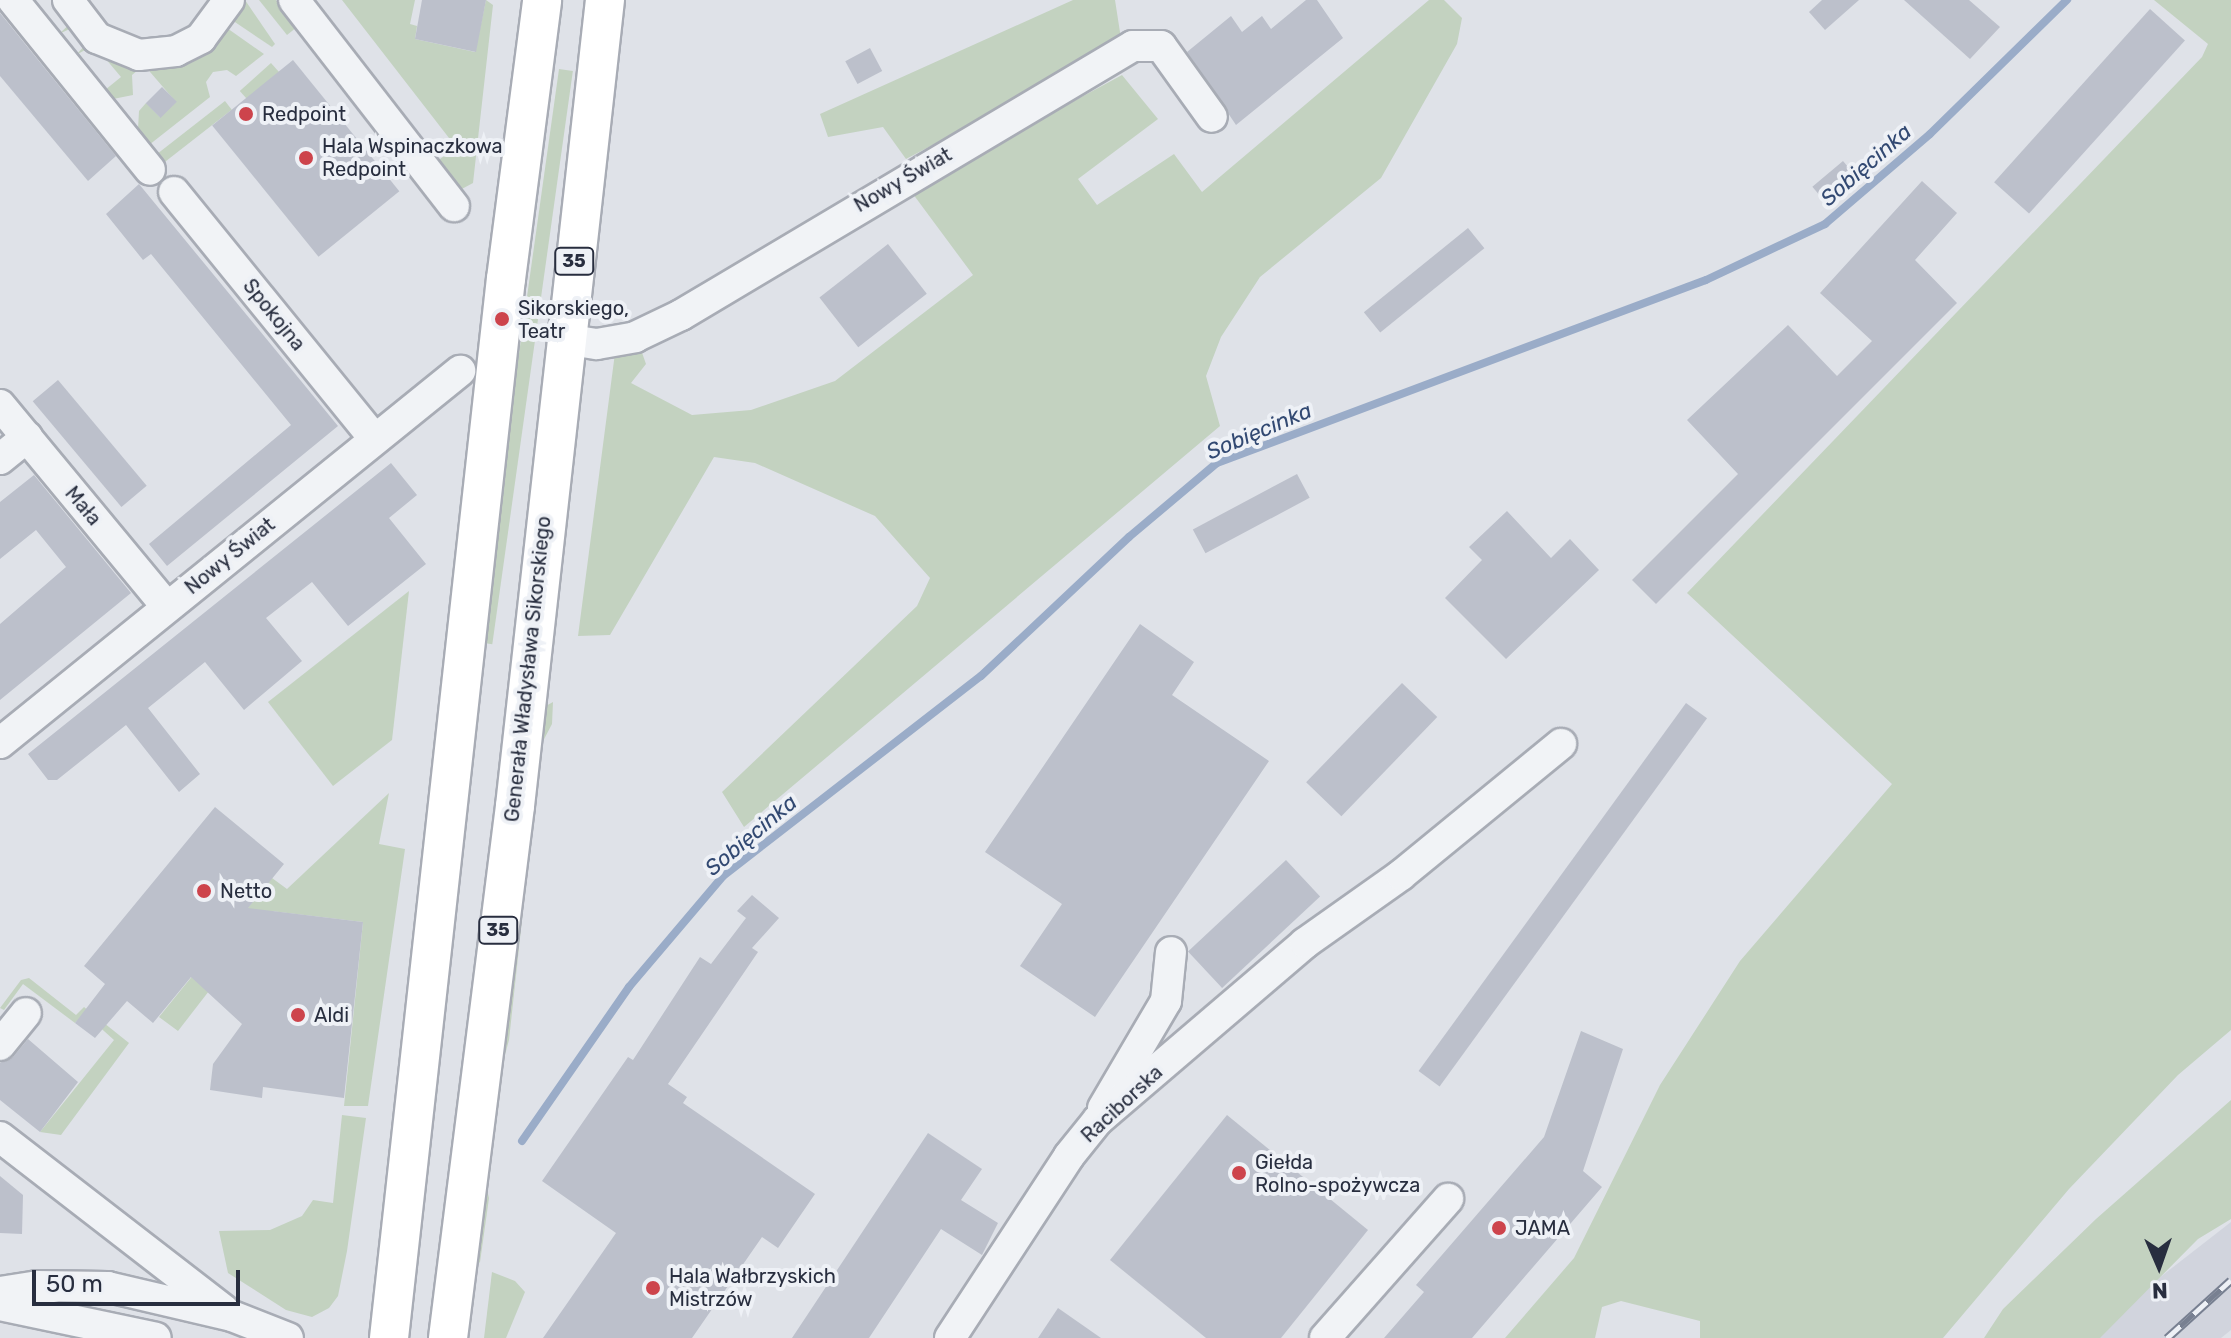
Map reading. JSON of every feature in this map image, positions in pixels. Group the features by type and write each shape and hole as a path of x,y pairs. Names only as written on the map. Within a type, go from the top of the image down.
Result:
{"main road":[{"name":"Generała Władysława Sikorskiego","path":"448,1338 515,806 564,339 605,0"},
{"path":"389,1338 534,6"}],"street":[{"path":"13,0 150,170"},
{"path":"68,0 97,38 139,55 187,46 211,29 229,0"},
{"path":"294,0 454,206"},
{"name":"Nowy Świat","path":"564,339 597,344 635,337 681,315 1133,46 1161,46 1212,117"},
{"name":"Spokojna","path":"174,192 375,439"},
{"name":"Nowy Świat","path":"0,743 460,371"},
{"name":"Mała","path":"0,405 167,607"},
{"path":"0,459 27,437"},
{"name":"Raciborska","path":"950,1338 1069,1156 1098,1120 1305,943 1401,875 1561,744"},
{"path":"1098,1120 1112,1087 1160,1014 1172,977 1171,952"},
{"path":"0,1045 26,1013"},
{"path":"0,1137 232,1316"},
{"path":"1325,1338 1448,1199"},
{"path":"0,1292 37,1286 108,1287 232,1316 288,1338"},
{"path":"0,1305 156,1338"}],"shaded area":[{"path":"2231,1222 2231,1330 2221,1338 2082,1338"}],"green space":[{"path":"229,0 245,0 275,44 272,47 223,14"},
{"path":"259,0 276,0 297,27 287,35"},
{"path":"342,0 415,0 410,24 417,26 415,39 475,52 486,0 493,5 473,183 458,191 436,162 456,147"},
{"path":"1073,0 1115,0 1122,45 906,159 883,127 828,137 820,114"},
{"path":"1429,0 1444,0 1462,18 1457,44 1381,178 1260,277 1221,337 1206,376 1220,426 744,827 722,792 917,606 930,578 875,516 755,463 714,457 610,635 578,636 615,353 640,347 646,364 631,383 692,415 751,410 835,381 973,275 910,190 1122,75 1158,119 1078,179 1097,205 1174,154 1202,192"},
{"path":"2154,0 2231,0 2231,1030 2178,1075 2069,1189 1943,1338 1700,1338 1700,1321 1621,1301 1602,1307 1595,1338 1505,1338 1574,1258 1660,1085 1740,961 1892,784 1687,593 2202,57 2208,44"},
{"path":"74,20 139,55 217,21 264,54 236,76 227,70 213,72 206,82 210,97 149,145 138,129 139,111 146,103 160,117 176,102 144,65 132,75 133,95 113,99 105,90 121,77 94,45 76,55 90,40 78,25 59,34"},
{"path":"271,63 279,72 248,100 240,91"},
{"path":"559,69 573,71 492,644 478,642"},
{"path":"225,101 232,110 163,163 156,155"},
{"path":"409,591 392,740 333,786 268,702"},
{"path":"553,702 552,724 541,745 509,1040 490,1110 544,707"},
{"path":"389,793 379,844 405,849 368,1106 344,1106 363,922 271,911 178,1031 159,1017 272,878 287,889"},
{"path":"29,978 76,1015 84,1007 129,1043 61,1135 40,1132 114,1040 84,1013 75,1023 23,984 4,1010 0,1008 21,980"},
{"path":"2231,1100 2231,1219 2198,1239 2100,1338 1984,1338 2003,1309 2096,1219"},
{"path":"342,1115 366,1118 347,1251 338,1296 329,1308 312,1317 286,1310 228,1273 219,1231 270,1230 302,1216 313,1200 333,1203"},
{"path":"483,1174 489,1198 480,1262 471,1271"},
{"path":"492,1272 515,1281 525,1292 506,1338 484,1338"}],"building":[{"path":"422,0 486,0 476,52 415,39"},
{"path":"1306,0 1317,0 1343,38 1236,125 1187,52 1231,16 1242,32 1262,16 1271,29"},
{"path":"1822,0 1859,0 1825,30 1809,12"},
{"path":"1904,0 1969,0 2000,27 1970,59"},
{"path":"2150,9 2185,40 2029,214 1994,182"},
{"path":"0,13 116,156 88,181 0,76"},
{"path":"870,48 882,71 857,84 845,61"},
{"name":"Hala Wspinaczkowa Redpoint","path":"293,60 399,191 319,257 212,125"},
{"path":"162,87 177,102 161,118 146,103"},
{"path":"1843,161 1859,180 1828,206 1812,187"},
{"path":"1922,181 1957,213 1915,260 1957,303 1656,604 1632,580 1738,474 1687,420 1788,325 1837,376 1872,341 1820,293"},
{"path":"139,184 338,426 167,566 149,544 291,425 151,254 143,260 106,214"},
{"path":"1468,228 1484,248 1380,333 1364,312"},
{"path":"888,244 927,294 858,347 819,298"},
{"path":"58,380 147,486 121,507 33,401"},
{"path":"391,463 417,495 389,518 426,564 348,626 312,582 266,618 302,661 244,710 205,662 148,708 200,774 179,792 126,725 57,780 48,780 28,754"},
{"path":"1297,474 1310,498 1205,553 1193,529"},
{"path":"34,475 131,593 0,700 0,624 66,567 36,530 0,559 0,502"},
{"path":"1507,511 1551,558 1570,539 1599,570 1506,659 1445,598 1482,560 1469,547"},
{"path":"1140,624 1194,662 1172,695 1269,761 1095,1017 1020,966 1062,904 985,852"},
{"path":"1402,683 1437,717 1341,816 1306,782"},
{"path":"1686,703 1707,718 1440,1086 1419,1071"},
{"path":"215,807 284,864 248,908 363,922 344,1098 263,1087 262,1098 210,1090 213,1064 242,1024 191,977 153,1023 127,1001 95,1038 75,1023 105,984 84,966"},
{"path":"1286,860 1320,897 1222,988 1188,951"},
{"path":"752,895 779,918 752,948 758,952 668,1084 687,1097 683,1103 815,1194 778,1248 762,1237 692,1338 543,1338 616,1233 542,1181 628,1057 633,1060 700,957 711,964 746,918 737,911"},
{"path":"1581,1031 1623,1049 1583,1171 1602,1187 1472,1338 1384,1338 1424,1292 1416,1285 1544,1137"},
{"path":"28,1039 78,1082 40,1132 0,1100 0,1063 13,1057"},
{"name":"Giełda Rolno-spożywcza","path":"1227,1115 1368,1230 1281,1338 1206,1338 1110,1260"},
{"path":"928,1133 982,1169 961,1200 998,1223 982,1255 941,1229 869,1338 792,1338"},
{"path":"0,1176 23,1195 22,1234 0,1233"},
{"path":"1058,1308 1101,1338 1038,1338"}],"waterway":[{"name":"Sobięcinka","path":"522,1141 629,987 723,876 981,676 1129,537 1217,463 1706,280 1825,224 1930,134 2067,0"}],"railway":[{"path":"2167,1338 2231,1280"}],"place":[{"name":"Redpoint","path":"246,114"},
{"name":"Hala Wspinaczkowa Redpoint","path":"306,158"},
{"name":"Sikorskiego, Teatr","path":"502,319"},
{"name":"Netto","path":"204,891"},
{"name":"Aldi","path":"298,1015"},
{"name":"Giełda Rolno-spożywcza","path":"1239,1173"},
{"name":"JAMA","path":"1499,1228"},
{"name":"Hala Wałbrzyskich Mistrzów","path":"653,1288"}]}
